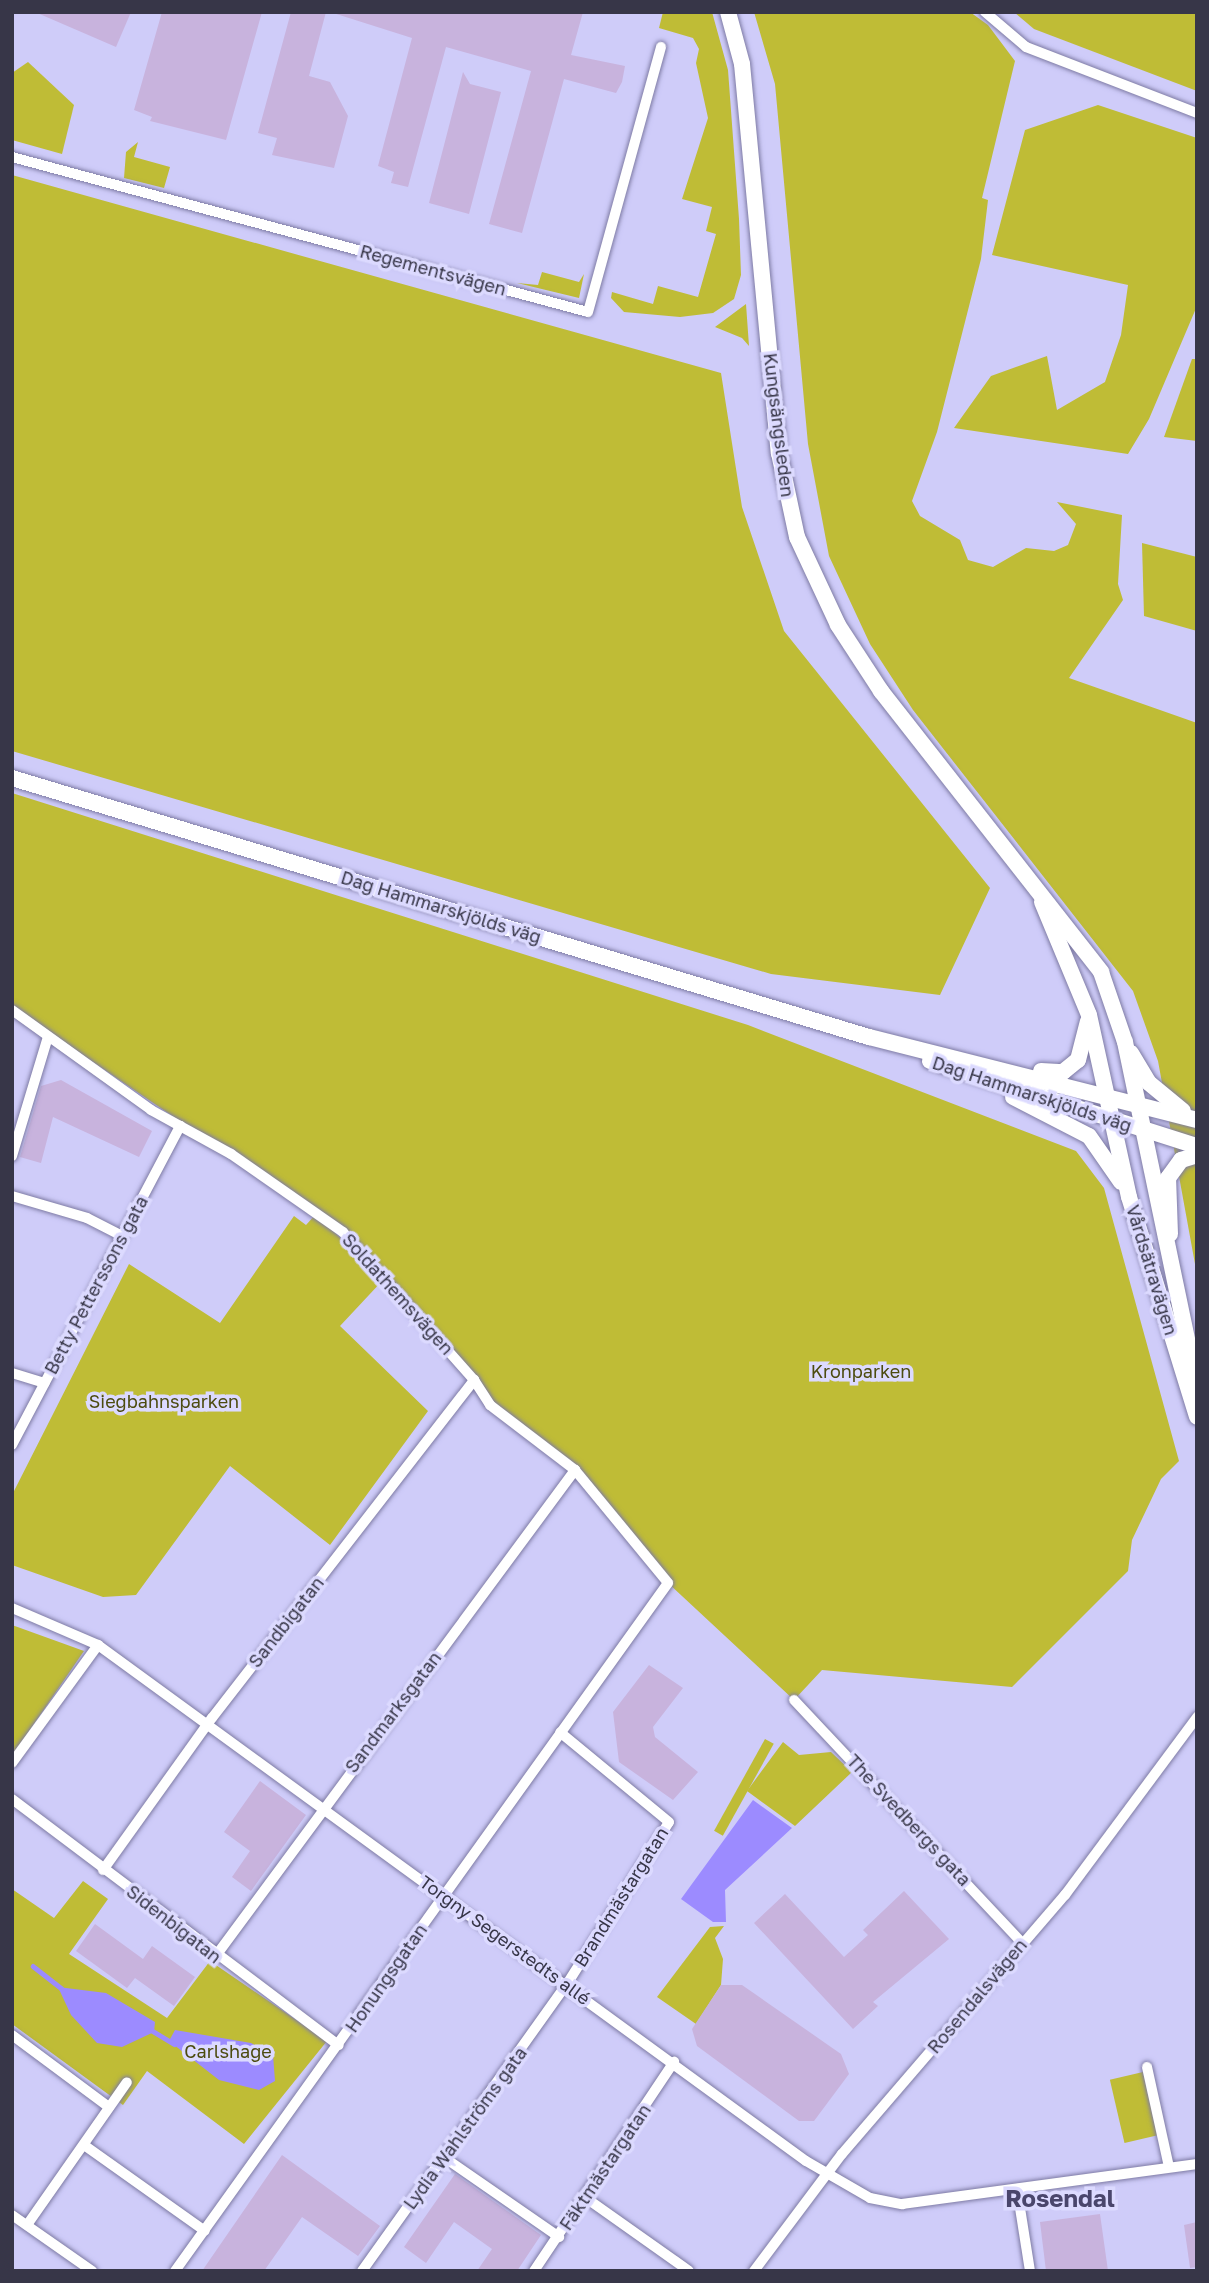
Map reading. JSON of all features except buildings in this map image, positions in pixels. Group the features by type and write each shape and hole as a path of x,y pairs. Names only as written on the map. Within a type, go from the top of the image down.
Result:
{"main road":[{"name":"Kungsängsleden","path":"728,12 742,64 779,453 797,537 858,658 1037,891 1071,927 1101,972 1125,1042 1142,1129"},
{"name":"Dag Hammarskjölds väg","path":"12,778 869,1037 1136,1101 1197,1120"},
{"name":"Kungsängsleden","path":"1037,891 1089,1015 1115,1121"},
{"path":"1001,1069 1071,1068 1083,1053 1089,1015"},
{"name":"Dag Hammarskjölds väg","path":"869,1037 993,1085 1197,1146"},
{"path":"1125,1042 1149,1083 1197,1120"},
{"path":"993,1085 1089,1136 1129,1197"},
{"name":"Vårdsätravägen","path":"1115,1121 1129,1197 1197,1417"},
{"name":"Vårdsätravägen","path":"1142,1129 1197,1388"},
{"path":"1169,1247 1168,1178 1181,1160 1197,1155"}],"street":[{"path":"985,12 1026,47 1197,113"},
{"name":"Regementsvägen","path":"12,157 588,312 661,47"},
{"name":"Soldathemsvägen","path":"12,1010 180,1126 231,1154 343,1232 510,1423 575,1470 668,1583"},
{"path":"12,1156 48,1037"},
{"name":"Betty Petterssons gata","path":"12,1445 180,1126"},
{"path":"12,1196 87,1218 122,1236"},
{"path":"12,1373 44,1384"},
{"name":"Sandbigatan","path":"103,1870 207,1726 474,1380"},
{"name":"Sandmarksgatan","path":"215,1957 321,1808 575,1470"},
{"name":"Honungsgatan","path":"175,2271 668,1583"},
{"name":"Torgny Segerstedts allé","path":"12,1608 98,1645 826,2175 870,2198 902,2204 1197,2164"},
{"path":"12,1763 98,1645"},
{"name":"The Svedbergs gata","path":"794,1700 1022,1943"},
{"name":"Rosendalsvägen","path":"754,2271 826,2175 1065,1895 1197,1717"},
{"name":"Brandmästargatan","path":"560,1732 669,1822 567,1984"},
{"name":"Sidenbigatan","path":"12,1799 215,1957 339,2045"},
{"name":"Lydia Wahlströms gata","path":"362,2271 567,1984"},
{"path":"12,2035 109,2107"},
{"name":"Fäktmästargatan","path":"534,2271 586,2198 674,2062"},
{"path":"1147,2067 1169,2168"},
{"path":"27,2225 127,2081"},
{"path":"84,2145 205,2231"},
{"path":"445,2158 559,2237"},
{"path":"1017,2189 1030,2271"},
{"path":"586,2198 689,2271"},
{"path":"12,2215 92,2271"}],"green space":[{"path":"663,12 712,12 728,70 739,219 741,275 734,299 713,313 680,317 624,312 611,298 612,292 653,304 658,286 698,297 716,234 706,231 712,207 682,199 708,118 696,63 699,49 693,38 659,28"},
{"path":"754,12 970,12 988,25 1015,61 982,198 988,200 981,259 937,432 912,501 920,516 960,540 968,560 993,567 1026,548 1054,551 1068,545 1076,524 1057,502 1122,515 1118,584 1123,600 1069,678 1197,723 1197,1275 1158,1061 1133,991 913,710 870,644 829,556 808,444 775,84"},
{"path":"1014,12 1197,12 1197,91 1034,29"},
{"path":"28,62 74,105 62,154 12,140 12,73"},
{"path":"1098,105 1197,138 1197,306 1149,419 1128,454 954,428 991,376 1047,356 1057,410 1105,382 1121,335 1128,285 992,255 1025,130"},
{"path":"138,142 134,157 170,167 164,188 124,178 126,152"},
{"path":"12,175 721,373 742,507 784,631 990,888 940,995 771,974 12,751"},
{"path":"542,272 579,282 584,274 579,298 517,283 538,285"},
{"path":"746,304 749,346 742,338 715,327"},
{"path":"1192,359 1197,359 1197,441 1164,437"},
{"path":"1142,543 1197,557 1197,631 1144,616"},
{"name":"Kronparken","path":"12,793 748,1025 1076,1151 1104,1188 1179,1461 1161,1479 1132,1540 1128,1571 1012,1687 822,1670 794,1700 668,1583 575,1470 511,1423 343,1232 12,1007"},
{"name":"Siegbahnsparken","path":"316,1214 383,1280 340,1326 428,1411 330,1545 230,1466 136,1595 103,1597 12,1565 12,1495 129,1264 220,1323 294,1216 306,1225"},
{"path":"12,1625 84,1651 12,1756"},
{"path":"765,1739 774,1744 723,1836 714,1831"},
{"path":"783,1742 799,1755 831,1752 852,1772 795,1826 747,1791"},
{"name":"Carlshage","path":"83,1881 108,1899 69,1954 167,2018 210,1961 327,2041 244,2144 147,2071 123,2105 12,2024 12,1889 54,1918"},
{"path":"724,1926 715,1938 723,1959 721,1985 696,2024 657,1997 710,1927"},
{"path":"1143,2072 1158,2135 1124,2143 1110,2080"}],"shaded area":[{"path":"753,1800 792,1828 725,1890 726,1922 713,1922 681,1899"},
{"path":"58,1987 106,1993 155,2022 154,2032 122,2047 97,2043 71,2015"},
{"path":"175,2030 251,2043 273,2055 275,2081 259,2090 219,2080 169,2041"}],"waterway":[{"path":"33,1966 61,1988"},
{"path":"151,2030 174,2044"}],"district":[{"name":"Rosendal","path":"1060,2198"}]}
